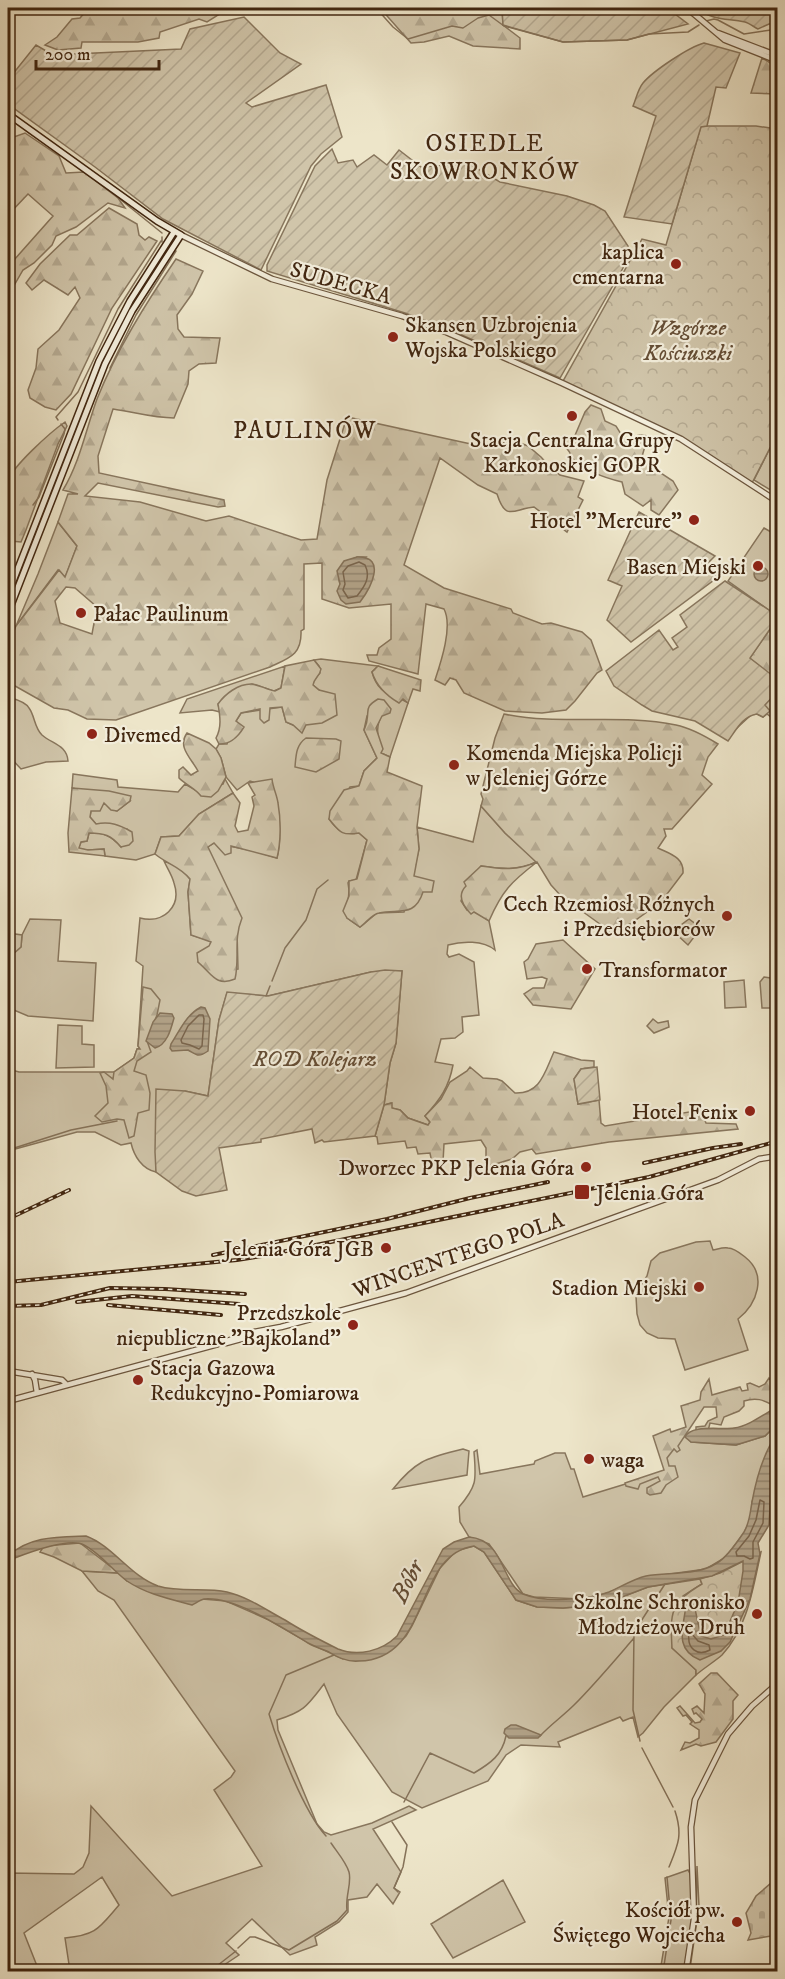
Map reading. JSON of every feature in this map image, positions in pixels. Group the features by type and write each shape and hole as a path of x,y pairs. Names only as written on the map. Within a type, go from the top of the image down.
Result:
{"main road":[{"name":"SUDECKA","path":"8,114 181,235"},
{"path":"8,594 99,361 130,301 174,232"},
{"path":"8,613 105,364 132,311 181,235"}],"street":[{"path":"687,8 725,40 777,62"},
{"path":"713,31 777,56"},
{"name":"SUDECKA","path":"181,235 266,277 402,316 446,332 562,383 681,439 777,502"},
{"name":"WINCENTEGO POLA","path":"8,1401 255,1336 422,1287 718,1180 759,1159 777,1156"},
{"path":"8,1371 62,1380 67,1385"},
{"path":"32,1374 37,1393"},
{"path":"686,1971 695,1906 691,1824 695,1800 728,1734 752,1706 777,1683"}],"green space":[{"path":"154,8 218,8 223,12 207,22 199,19 160,32 159,38 138,42 82,42 81,48 58,50 45,45 57,37 72,19 80,18 86,11 144,11"},
{"path":"380,8 502,8 503,25 520,38 520,49 473,46 449,36 411,43"},
{"path":"502,8 667,8 688,24 627,40 563,42 503,25"},
{"path":"695,8 777,8 777,23 758,29 747,23 714,17"},
{"path":"244,17 280,53 301,64 246,103 252,107 326,85 342,137 321,154 311,166 261,270 163,219 8,104 8,80 36,45 53,55 181,49 190,29"},
{"path":"704,43 740,53 726,88 716,87 707,126 701,127 672,224 624,217 656,116 633,106 640,88 663,66"},
{"path":"762,58 777,67 777,94 751,93"},
{"name":"Wzgórze Kościuszki","path":"701,126 756,126 777,129 777,450 770,448 751,485 680,439 562,383 642,239 666,245"},
{"path":"8,132 14,137 25,133 59,156 66,173 84,172 118,198 125,208 108,203 76,227 56,236 52,245 34,263 23,270 8,296 8,260 14,260 53,216 28,194 8,215"},
{"path":"332,149 338,163 353,160 357,167 374,155 387,165 399,150 421,167 465,164 473,166 500,182 567,196 605,211 630,252 560,378 448,329 405,313 267,271 267,265 315,166"},
{"path":"109,208 137,224 139,235 145,240 149,237 157,241 112,308 71,394 56,410 45,407 30,398 28,390 36,368 38,349 59,330 80,298 75,287 68,295 44,280 32,290 26,283 40,264 70,235 77,235"},
{"path":"169,244 171,245 130,310 103,363 8,607 14,584 101,362 132,302"},
{"path":"176,259 203,271 192,294 177,315 178,329 184,337 220,338 216,363 199,364 189,371 188,384 174,418 113,409 98,456 99,473 224,500 225,506 218,507 98,483 85,496 140,502 206,521 229,516 301,540 317,539 327,480 347,417 480,446 515,441 528,446 560,475 584,481 578,497 583,500 567,532 534,507 507,511 500,503 497,494 478,485 440,458 404,565 444,588 511,609 513,613 542,624 551,623 582,632 591,640 602,670 566,710 542,713 505,711 464,693 456,680 450,678 445,685 435,680 447,634 446,616 444,609 426,604 418,674 369,661 367,655 377,655 379,648 391,639 391,604 349,608 322,599 322,563 304,564 304,629 301,631 297,651 270,667 116,720 87,719 68,710 54,708 8,682 8,645 16,626 59,570 65,577 77,546 58,522 68,494 78,494 63,490 78,457 97,399 123,344","holes":["357,557 366,557 340,584 339,580","66,587 75,588 97,607 92,634 60,623 55,601"]},
{"path":"591,405 601,409 605,421 616,426 624,439 640,435 648,436 641,460 673,481 678,490 659,515 651,510 651,500 643,506 625,494 622,482 584,467 573,459 556,439 555,437 573,440 585,412"},
{"path":"65,422 67,426 21,542 10,541 6,503 10,476 32,450"},
{"path":"770,448 777,450 777,494 754,480"},
{"path":"639,512 715,556 707,564 712,568 711,573 718,577 631,642 607,620 622,586 608,580"},
{"path":"58,522 77,546 65,578 58,570 16,626 38,574"},
{"name":"Basen Miejski","path":"764,528 771,532 774,528 777,530 777,616 728,581"},
{"path":"725,581 778,616 750,658 777,679 777,692 765,705 770,711 763,717 757,714 752,715 740,724 728,741 695,721 652,711 614,686 606,671 659,630 673,650 678,647 672,638 687,627 680,615"},
{"path":"777,619 777,722 767,714 763,717 757,714 751,715 738,727 749,659"},
{"path":"314,660 378,666 372,672 378,686 408,703 390,757 381,753 378,739 382,715 367,716 364,730 377,758 364,771 359,786 350,787 329,819 341,831 359,833 367,840 356,880 348,883 347,918 360,927 377,913 404,912 419,849 417,827 473,842 481,806 505,833 537,862 523,867 509,868 481,866 467,885 461,901 467,910 474,911 489,921 495,950 485,944 472,942 448,945 449,957 459,954 474,962 479,1015 462,1017 463,1032 455,1038 441,1039 435,1062 453,1065 443,1093 425,1116 430,1122 428,1125 408,1118 400,1110 391,1108 391,1103 384,1105 390,1063 396,1043 402,971 371,972 268,996 227,993 219,1020 208,1096 185,1091 156,1121 156,1172 139,1161 131,1143 121,1145 95,1132 77,1132 8,1151 8,1069 19,1072 114,1072 134,1058 137,1049 140,1048 138,1046 143,966 136,961 140,918 163,916 173,906 176,892 164,861 179,867 190,879 188,892 191,935 211,941 198,962 208,971 238,969 237,931 207,847 214,843 277,858 280,832 279,814 273,788 250,781 237,790 226,777 216,749 219,744 227,744 241,713 282,707 286,722 293,725 310,724 319,690 313,685 320,673 319,666"},
{"path":"314,660 321,669 313,685 319,690 335,694 337,715 322,723 306,725 302,733 286,722 282,707 270,708 269,720 264,723 260,719 260,709 241,713 236,721 244,727 242,731 231,741 219,744 216,738 220,726 218,704 228,693 251,684 275,691 281,688 285,666"},
{"path":"285,666 281,688 274,691 252,684 218,704 220,712 212,710 180,713 187,699"},
{"path":"378,666 421,680 420,691 413,689 408,703 403,699 399,703 386,694 376,681 372,672"},
{"path":"8,697 27,706 39,732 65,751 68,761 46,762 21,769 8,755"},
{"path":"378,699 384,700 391,709 390,713 382,716 376,728 383,749 381,753 390,757 387,772 422,786 417,827 419,849 414,876 434,881 432,892 423,892 420,900 411,909 376,914 360,927 347,918 343,911 349,896 349,881 357,879 367,840 359,833 341,832 329,819 330,811 344,790 359,786 364,771 377,758 364,730 368,708"},
{"path":"504,714 547,719 612,719 655,722 687,728 718,744 708,757 702,775 712,784 672,829 664,829 666,836 658,848 679,860 683,873 661,902 630,924 611,932 561,896 551,885 537,862 508,888 489,921 468,911 461,896 466,886 464,882 481,866 523,867 536,862 481,806 483,799 481,794 495,738"},
{"path":"187,733 209,743 221,758 226,777 218,791 211,797 201,796 179,778 179,770 183,767 191,775 198,771 184,748 184,738"},
{"path":"306,738 341,741 339,759 316,772 295,767 298,747"},
{"path":"73,774 117,780 118,787 178,792 185,784 197,791 223,784 225,779 233,793 199,814 179,836 161,837 155,854 136,860 105,856 104,849 78,849 81,842 87,841 89,833 107,836 121,847 127,829 96,824 90,817 91,811 104,802 117,811 130,801 72,788"},
{"path":"272,779 280,817 277,858 231,846 231,853 225,855 214,843 208,847 242,918 238,934 235,979 219,980 198,962 197,953 209,946 211,942 191,935 188,892 190,879 182,871 155,854 161,837 179,836 199,814 233,793 240,803 235,826 238,832 248,830 254,806 252,797 255,795 248,783"},
{"path":"72,788 109,791 131,796 130,801 117,811 111,810 104,803 100,811 91,811 90,817 96,824 110,823 132,832 133,841 121,847 107,836 89,833 87,841 81,842 79,848 104,849 105,856 69,852 68,833"},
{"path":"30,919 61,920 58,961 96,963 93,1021 28,1016 9,1008 8,954 13,954 21,947 22,935"},
{"path":"689,919 701,928 688,945 673,931"},
{"path":"8,933 22,935 21,947 13,954 8,954"},
{"path":"563,940 595,969 571,1009 533,1005 524,994 533,988 544,988 547,979 542,977 527,979 524,962 536,944"},
{"name":"ROD Kolejarz","path":"385,970 402,971 396,1043 390,1063 384,1105 375,1136 324,1142 322,1140 315,1143 312,1129 261,1139 261,1142 219,1148 227,1190 196,1196 182,1191 156,1172 156,1089 185,1091 208,1096 219,1020 227,992 268,996"},
{"path":"764,977 777,979 777,1008 762,1008 760,982"},
{"path":"744,980 746,1007 725,1008 724,982"},
{"path":"143,987 151,989 160,1000 147,1041 151,1052 137,1061 134,1071 146,1075 150,1093 149,1110 138,1113 134,1136 129,1138 124,1120 102,1122 95,1116 108,1103 106,1086 100,1073 104,1072 113,1079 114,1072 134,1058 137,1049 140,1049 138,1046"},
{"path":"653,1019 658,1023 668,1021 669,1027 654,1033 647,1026"},
{"path":"58,1025 82,1026 82,1044 94,1045 94,1067 56,1068"},
{"path":"554,1052 581,1060 594,1061 594,1067 581,1069 574,1079 578,1104 599,1100 601,1123 605,1126 701,1110 706,1123 736,1124 738,1129 609,1142 536,1154 532,1149 520,1152 512,1159 486,1167 486,1148 481,1140 444,1144 443,1162 432,1163 430,1153 418,1154 416,1147 407,1148 405,1141 378,1144 375,1136 384,1105 392,1103 392,1108 400,1110 408,1118 428,1125 430,1122 425,1116 441,1099 450,1082 470,1067 483,1078 502,1081 515,1093 524,1092 531,1090 541,1080"},
{"path":"597,1067 600,1100 578,1104 574,1079 581,1069"},
{"name":"Stadion Miejski","path":"710,1241 713,1250 726,1248 739,1252 752,1264 756,1272 758,1281 755,1298 738,1319 748,1350 685,1370 675,1339 658,1338 647,1333 640,1325 636,1296 647,1276 651,1261 660,1253 696,1242"},
{"path":"769,1378 777,1387 777,1407 758,1399 744,1401 744,1406 739,1411 724,1417 721,1425 710,1423 708,1431 696,1430 696,1427 705,1426 708,1421 717,1417 716,1407 704,1407 678,1446 680,1450 677,1452 674,1449 667,1458 669,1466 675,1466 678,1477 666,1485 661,1493 650,1495 647,1493 647,1488 660,1481 658,1477 640,1484 638,1489 626,1486 625,1483 664,1470 653,1436 670,1429 671,1432 686,1427 681,1406 700,1400 701,1392 709,1379 712,1395 740,1387 742,1391 748,1390 747,1384 750,1383 759,1387"},
{"path":"777,1424 777,1434 752,1502 751,1518 744,1533 726,1557 706,1569 641,1578 608,1593 582,1599 534,1597 523,1594 489,1544 469,1537 460,1522 459,1507 473,1487 474,1452 477,1450 480,1474 534,1464 535,1461 555,1453 565,1453 571,1469 574,1469 583,1497 668,1471 665,1457 685,1435 691,1442 736,1445 765,1436"},
{"path":"463,1449 469,1451 467,1475 393,1489 409,1471 424,1461"},
{"path":"80,1543 119,1573 82,1571 40,1552 44,1546"},
{"path":"474,1546 484,1552 516,1600 537,1607 563,1608 601,1605 648,1587 700,1579 702,1584 683,1596 672,1648 696,1670 696,1675 638,1737 633,1717 623,1721 620,1717 558,1742 560,1747 521,1745 506,1755 488,1781 422,1808 392,1792 337,1714 324,1684 305,1707 277,1720 278,1730 317,1824 324,1832 331,1835 372,1823 409,1806 416,1810 373,1829 401,1872 394,1888 400,1892 393,1904 377,1884 367,1897 348,1900 348,1912 339,1922 315,1937 317,1945 290,1955 252,1919 226,1943 239,1955 215,1971 175,1971 168,1967 148,1971 103,1969 70,1971 65,1938 84,1935 97,1929 119,1905 102,1877 24,1933 39,1971 8,1972 8,1873 74,1874 83,1867 89,1853 91,1806 172,1896 262,1866 214,1790 235,1771 114,1600 98,1591 82,1571 119,1573 127,1581 202,1599 226,1601 269,1620 343,1659 395,1647 412,1626 440,1568 456,1551"},
{"path":"761,1552 752,1593 738,1632 722,1655 696,1675 696,1670 672,1648 671,1625 674,1610 684,1597 702,1584 700,1579 720,1573"},
{"path":"711,1673 717,1673 738,1695 733,1701 733,1719 716,1742 701,1746 696,1744 681,1750 685,1742 690,1743 699,1738 699,1730 690,1724 692,1722 677,1708 680,1706 695,1723 700,1722 702,1719 696,1713 694,1714 692,1709 697,1706 704,1713 705,1694 699,1684"},
{"path":"697,1866 699,1906 690,1969 696,1919"},
{"path":"688,1870 691,1875 692,1919 684,1971 660,1972 669,1917 665,1878"},
{"path":"777,1878 777,1935 748,1940 751,1933 746,1913 756,1896"},
{"path":"503,1880 525,1922 453,1958 431,1924"}],"water":[{"path":"357,557 366,558 372,562 374,574 360,602 346,604 341,600 337,591 340,584 337,571 344,561"},
{"path":"758,567 764,567 768,574 764,581 758,581 754,577 754,571"},
{"path":"201,1007 205,1008 210,1019 208,1051 200,1055 188,1050 172,1051 171,1044 184,1023"},
{"path":"160,1013 172,1014 174,1018 163,1044 155,1048 146,1041 153,1022"},
{"path":"777,1407 777,1424 765,1436 736,1445 691,1442 685,1437 693,1430 740,1427"},
{"path":"777,1434 777,1471 771,1489 769,1525 758,1543 760,1554 750,1599 730,1642 721,1651 700,1660 686,1650 683,1643 682,1629 686,1605 693,1600 701,1636 711,1639 724,1635 738,1603 743,1561 712,1576 648,1587 601,1605 563,1608 537,1607 516,1600 484,1552 474,1546 455,1553 441,1567 411,1626 399,1643 382,1656 359,1661 343,1659 313,1646 258,1614 229,1603 216,1599 204,1599 192,1605 158,1596 127,1581 90,1548 77,1543 59,1544 19,1556 12,1559 8,1569 8,1556 25,1545 44,1539 86,1536 105,1547 139,1575 158,1586 235,1594 338,1649 354,1652 369,1651 377,1649 397,1636 443,1549 469,1537 481,1540 490,1546 516,1589 523,1594 542,1599 600,1595 646,1576 692,1572 717,1563 732,1549 746,1528 761,1466"},
{"path":"511,1725 541,1735 538,1738 509,1738 504,1733 505,1729"}],"waterway":[{"path":"376,8 393,27 408,39 452,26 463,28 478,18 489,15 504,26 563,42 627,40 649,34 688,32 699,25"},
{"path":"706,21 718,20 744,34 778,29"},
{"path":"116,196 162,233"},
{"path":"162,237 162,242"},
{"path":"58,420 56,417 78,392 118,309 161,241"},
{"path":"110,368 136,315 176,251"},
{"path":"33,505 39,497 64,434 65,429 61,424"},
{"path":"272,981 285,948 306,920 317,889 328,880"},
{"path":"266,996 270,986"},
{"path":"8,1150 71,1130 117,1121"},
{"path":"640,1741 633,1710 634,1632 665,1584"},
{"path":"540,1736 582,1697 634,1638"},
{"path":"326,1836 301,1796 269,1714 286,1675 334,1655"},
{"path":"404,1802 430,1753 474,1773 495,1758 506,1736"},
{"path":"642,1748 673,1807"},
{"path":"669,1867 679,1833 675,1811"},
{"path":"392,1822 407,1845 403,1867 394,1888 398,1892"},
{"path":"238,1948 250,1937 255,1937 289,1950 337,1921 347,1910 349,1872 331,1843"},
{"path":"663,1972 671,1920 667,1877"},
{"path":"205,1972 213,1969 236,1951"},
{"path":"72,1971 98,1968 131,1971"}],"railway":[{"path":"8,1282 262,1256 649,1177 778,1141"},
{"path":"644,1163 741,1144"},
{"path":"213,1255 387,1219 470,1198 548,1182"},
{"path":"8,1219 69,1190"},
{"path":"8,1306 41,1305 110,1288 245,1294"},
{"path":"77,1302 132,1296 239,1304"},
{"path":"108,1305 221,1315"}],"place":[{"name":"kaplica cmentarna","path":"676,264"},
{"name":"Skansen Uzbrojenia Wojska Polskiego","path":"393,337"},
{"name":"Stacja Centralna Grupy Karkonoskiej GOPR","path":"572,416"},
{"name":"Hotel \"Mercure\"","path":"694,520"},
{"name":"Basen Miejski","path":"758,566"},
{"name":"Pałac Paulinum","path":"81,613"},
{"name":"Divemed","path":"92,734"},
{"name":"Komenda Miejska Policji w Jeleniej Górze","path":"454,765"},
{"name":"Cech Rzemiosł Różnych i Przedsiębiorców","path":"727,916"},
{"name":"Transformator","path":"587,969"},
{"name":"Hotel Fenix","path":"750,1111"},
{"name":"Dworzec PKP Jelenia Góra","path":"586,1167"},
{"name":"Jelenia Góra","path":"582,1192"},
{"name":"Jelenia Góra JGB","path":"386,1248"},
{"name":"Stadion Miejski","path":"699,1287"},
{"name":"Przedszkole niepubliczne \"Bajkoland\"","path":"353,1325"},
{"name":"Stacja Gazowa Redukcyjno-Pomiarowa","path":"138,1380"},
{"name":"waga","path":"589,1459"},
{"name":"Szkolne Schronisko Młodzieżowe Druh","path":"757,1614"},
{"name":"Kościół pw. Świętego Wojciecha","path":"737,1922"}],"district":[{"name":"OSIEDLE SKOWRONKÓW","path":"485,157"},
{"name":"PAULINÓW","path":"305,430"}],"water label":[{"name":"Bóbr","path":"407,1581"}]}
